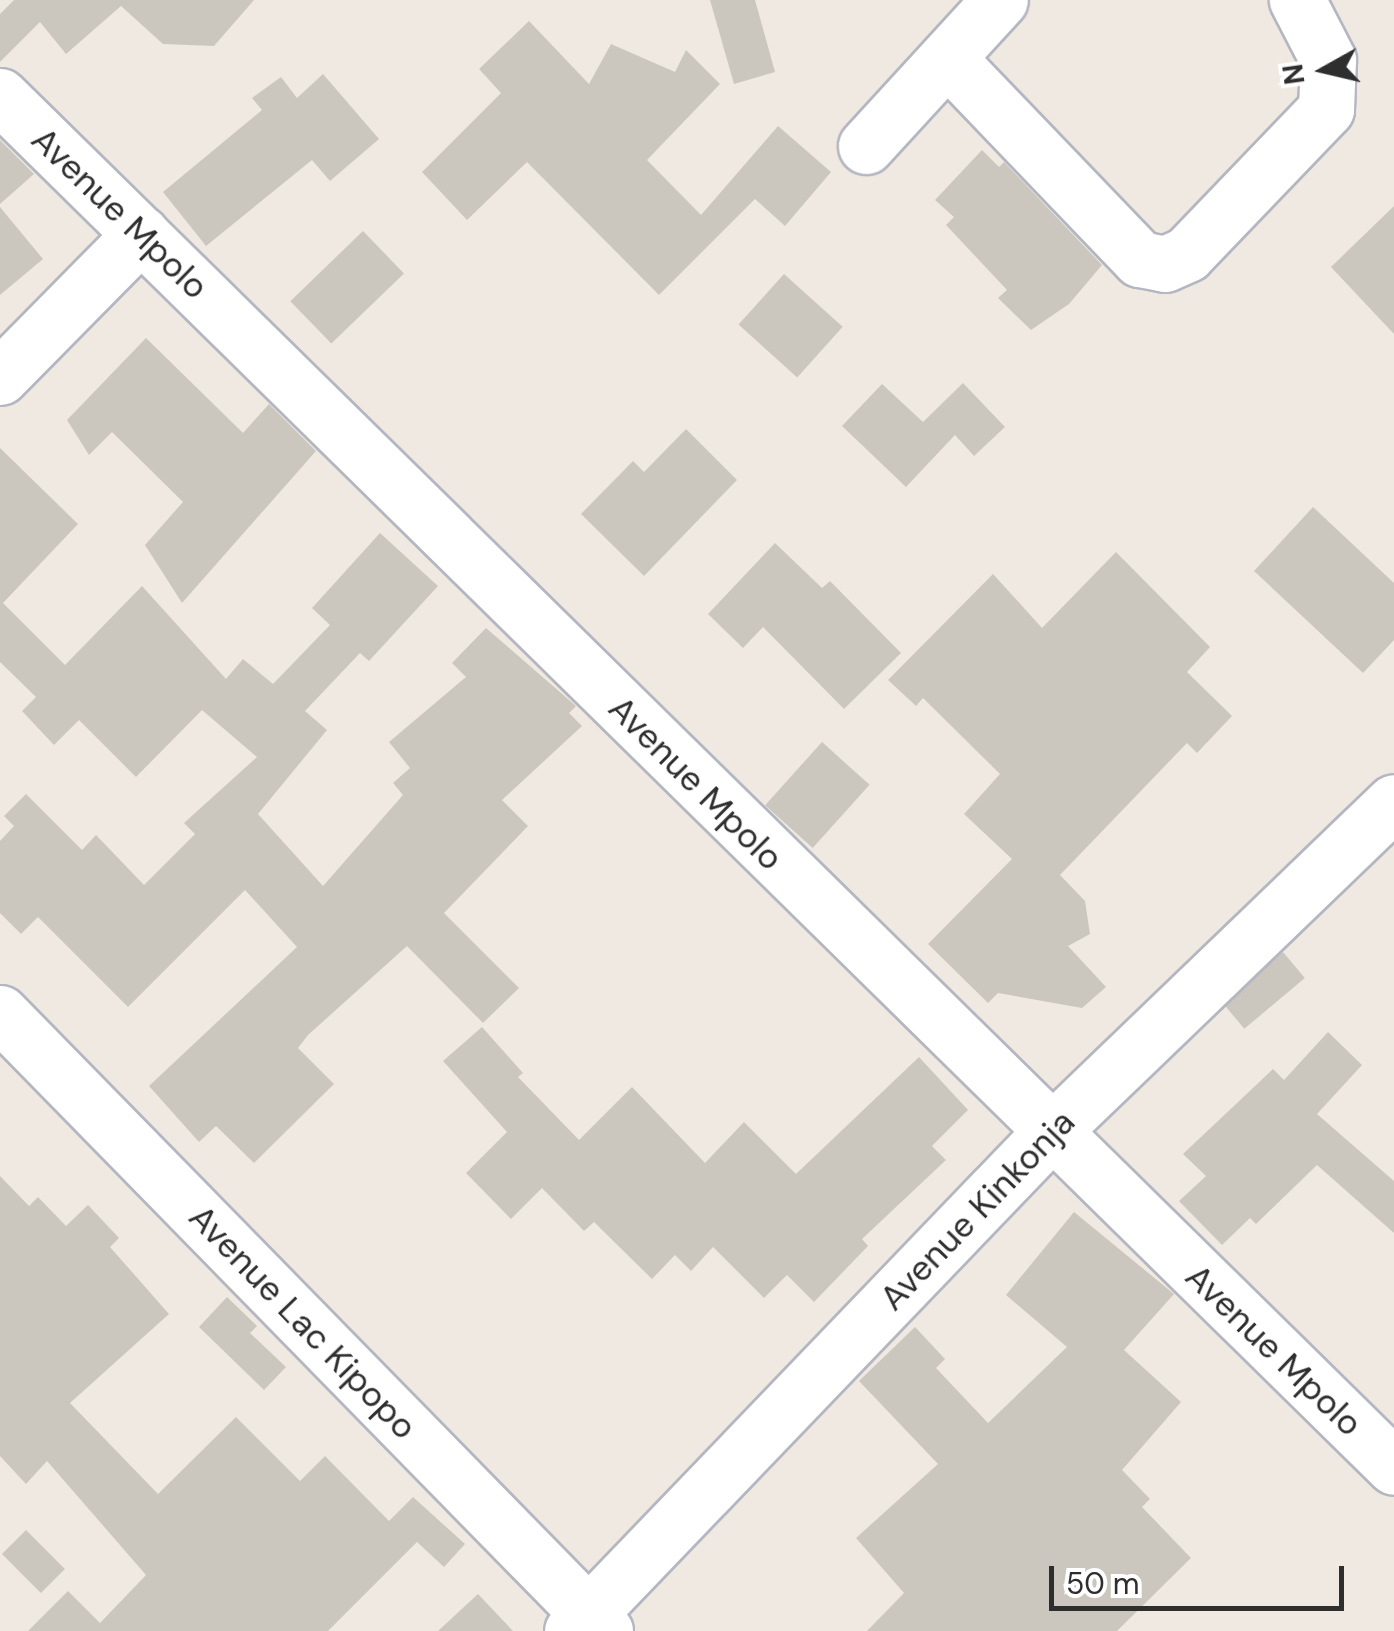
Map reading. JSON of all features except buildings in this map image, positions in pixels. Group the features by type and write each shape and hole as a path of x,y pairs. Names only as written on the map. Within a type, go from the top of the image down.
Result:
{"street":[{"path":"866,146 1000,0"},
{"path":"947,58 1140,259 1165,264 1187,254 1326,109 1328,60 1297,0"},
{"name":"Avenue Mpolo","path":"0,96 1050,1133 1394,1467"},
{"path":"0,377 140,234"},
{"name":"Avenue Kinkonja","path":"589,1625 1050,1133 1394,802"},
{"name":"Avenue Lac Kipopo","path":"0,1013 589,1625"}]}
